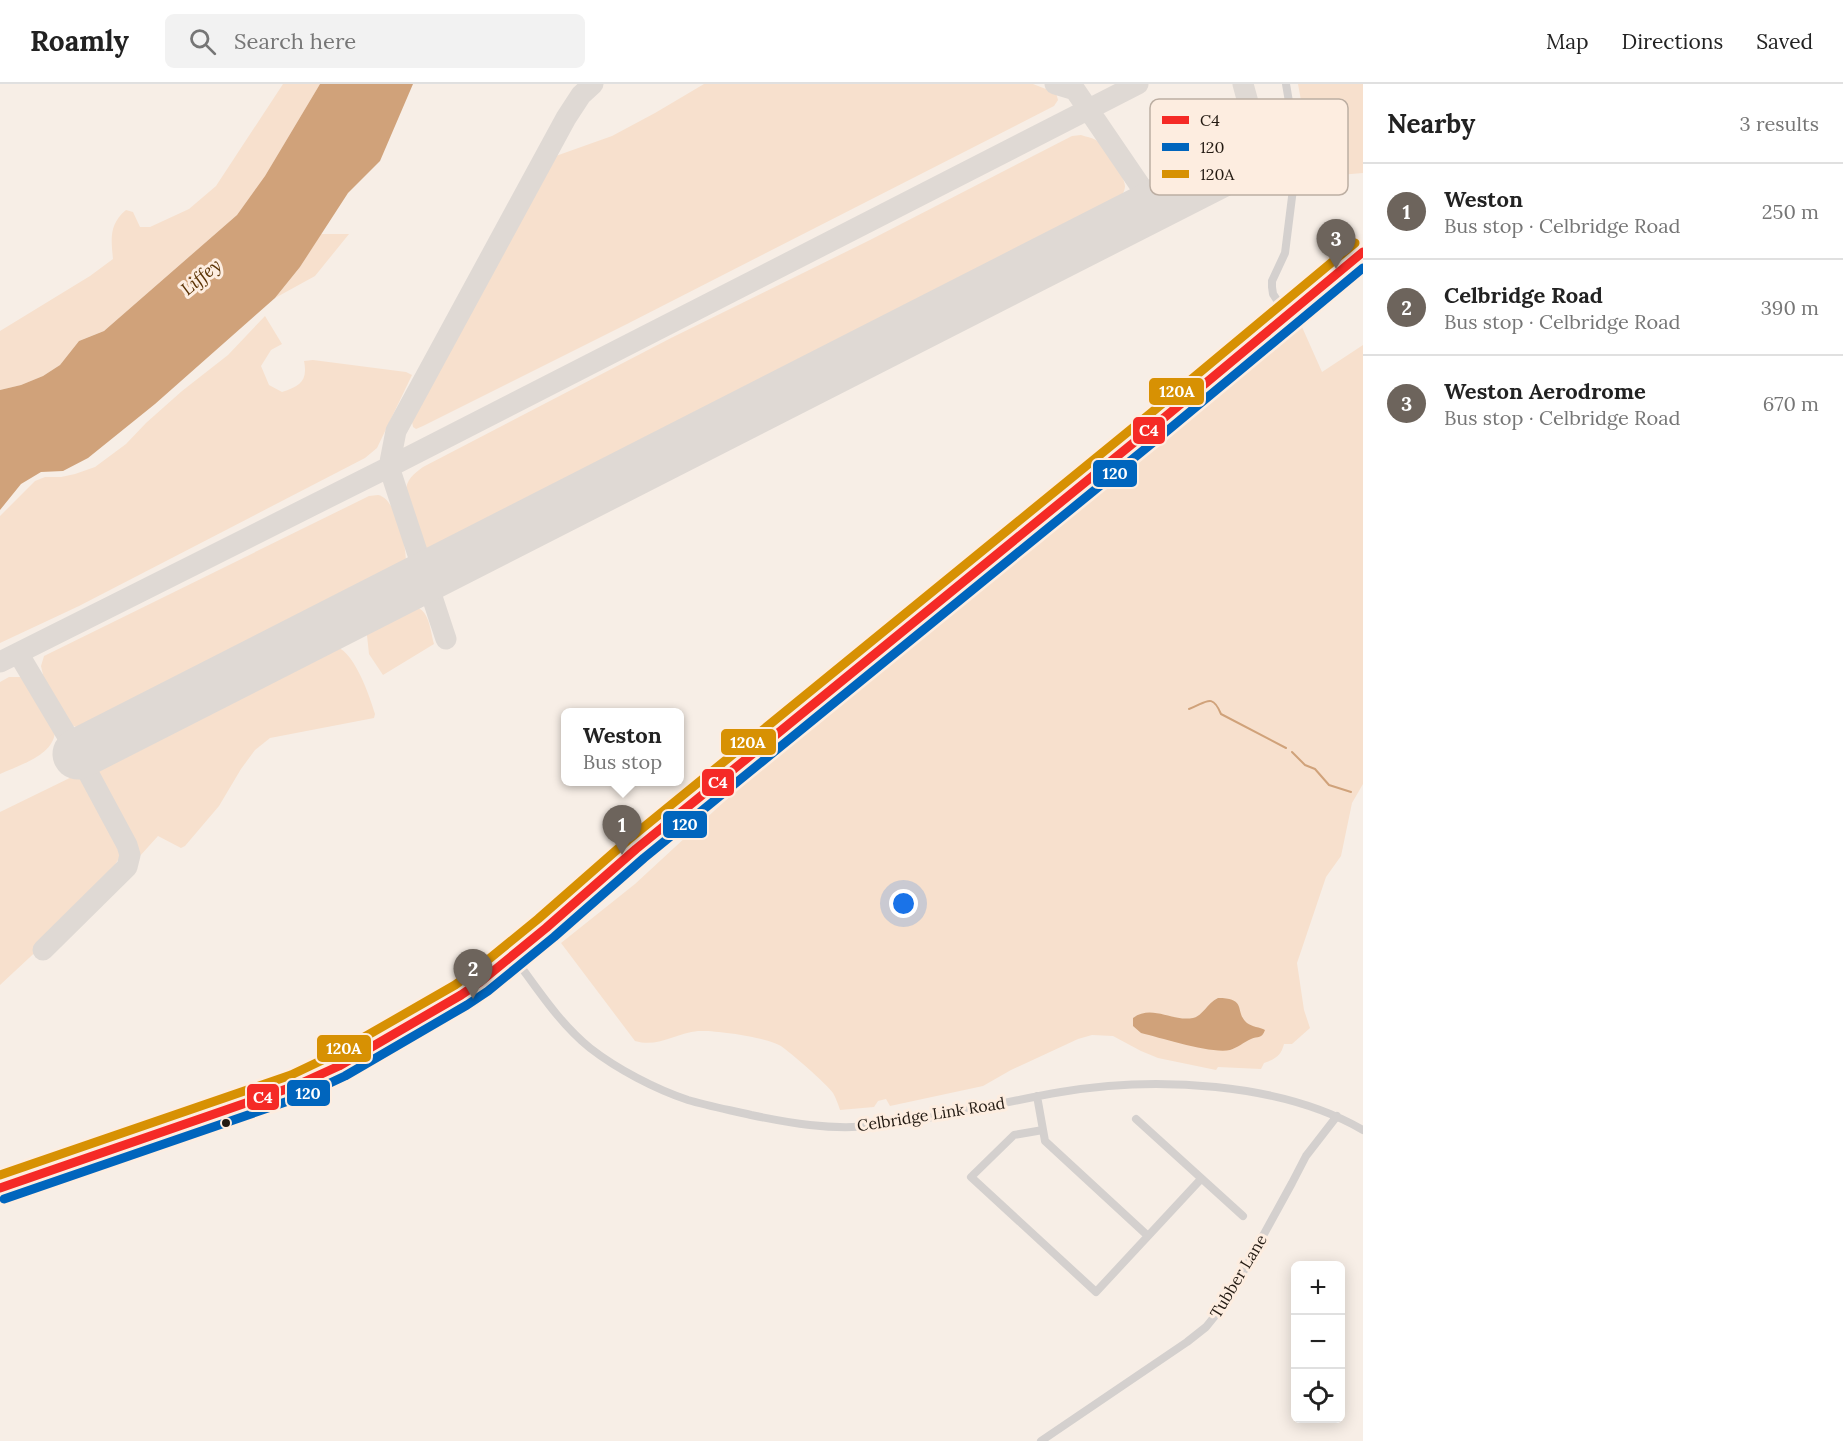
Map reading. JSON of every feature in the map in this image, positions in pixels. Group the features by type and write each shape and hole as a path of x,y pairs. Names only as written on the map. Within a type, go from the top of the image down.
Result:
{"main road":[{"path":"0,1188 308,1081 339,1066 461,996 513,956 645,842 1363,252"}],"street":[{"path":"1286,84 1289,99"},
{"path":"1286,314 1273,294 1272,281 1285,253 1292,195"},
{"name":"Celbridge Link Road","path":"513,956 554,1011 591,1048 636,1077 687,1100 785,1122 846,1128 900,1122 1104,1086 1142,1085 1186,1086 1275,1096 1298,1101 1363,1130"},
{"path":"1037,1096 1045,1141 1148,1236"},
{"name":"Tubber Lane","path":"1041,1441 1206,1327 1236,1285 1299,1166 1336,1116"},
{"path":"1136,1119 1243,1216"},
{"path":"1043,1130 1014,1135 971,1177 1096,1292 1201,1179"}],"shaded area":[{"path":"283,84 320,84 265,176 237,215 104,331 79,341 60,365 43,376 0,390 0,331 90,276 113,259 112,232 120,215 126,210 133,212 140,227 150,227 189,209 216,186"},
{"path":"704,84 1033,84 1056,93 1058,100 1054,106 627,324 423,426 416,429 413,427 411,416 553,157 612,136"},
{"path":"1298,84 1363,84 1363,173 1348,174 1348,99 1301,99"},
{"path":"1081,135 1099,142 1119,170 1125,187 1123,194 1115,203 755,389 451,541 427,550 406,492 409,480 423,467 671,338 870,240 1072,136"},
{"path":"321,234 349,234 315,276 275,298 300,267"},
{"path":"265,316 282,344 271,350 261,366 269,385 282,392 298,385 304,378 304,361 313,360 406,372 412,375 377,448 365,458 79,606 0,643 0,516 35,481 45,477 75,474 95,467 126,444 182,391 228,355"},
{"path":"1298,318 1322,372 1363,345 1363,784 1352,803 1341,856 1326,877 1297,963 1304,1010 1310,1028 1292,1044 1284,1044 1279,1054 1264,1063 1261,1069 1218,1067 1216,1070 1158,1058 1113,1036 1092,1035 1078,1039 1011,1070 983,1086 890,1106 886,1099 878,1101 874,1107 840,1110 833,1093 824,1083 786,1049 774,1043 741,1035 706,1031 690,1032 651,1043 635,1041 561,943 635,884 898,641 1228,370 1242,362"},
{"path":"378,495 390,504 399,523 406,561 400,567 317,611 88,724 76,727 71,725 44,679 41,666 44,656 369,496"},
{"path":"407,605 415,606 424,613 434,644 383,675 369,654 366,626"},
{"path":"332,646 340,648 354,663 369,696 375,714 374,718 270,738 255,750 219,806 185,846 181,848 158,836 139,857 133,851 95,776 98,763"},
{"path":"9,677 21,677 29,685 55,732 53,740 42,753 0,774 0,682"},
{"path":"82,772 90,781 121,842 121,855 113,868 55,924 58,931 0,985 0,812"}],"water":[{"name":"Liffey","path":"320,84 413,84 380,161 348,193 300,267 275,298 155,404 88,458 63,471 41,472 21,484 0,510 0,390 43,376 60,365 79,341 104,331 237,215 265,176"},
{"path":"1218,998 1233,1000 1237,1003 1243,1019 1265,1030 1263,1035 1248,1040 1233,1049 1222,1051 1199,1048 1141,1033 1133,1026 1133,1018 1147,1013 1185,1019 1193,1018 1200,1015"}],"waterway":[{"path":"1189,709 1211,701 1215,703 1221,714 1286,748"},
{"path":"1292,752 1305,765 1315,769 1329,785 1351,792"}],"taxiway":[{"path":"446,639 389,467 396,431 566,118 581,95 593,84"},
{"path":"1055,84 1075,90 1154,206"},
{"path":"0,662 389,467 1138,84"},
{"path":"1243,84 1247,99"},
{"path":"18,653 78,754 127,845 130,855 127,867 43,950"}],"runway":[{"path":"78,754 1175,195"}],"transit line":[{"name":"120A","path":"0,1175 291,1075 333,1055 455,985 538,919 628,840 1151,413 1355,243"},
{"name":"C4","path":"0,1188 295,1086 339,1066 480,982 636,849 1159,422 1363,252"},
{"name":"120","path":"4,1199 300,1097 345,1076 488,991 644,858 1363,268"}],"place":[{"name":"Weston Aerodrome","path":"1336,269"},
{"name":"Weston","path":"622,855"},
{"name":"Celbridge Road","path":"473,999"}]}
